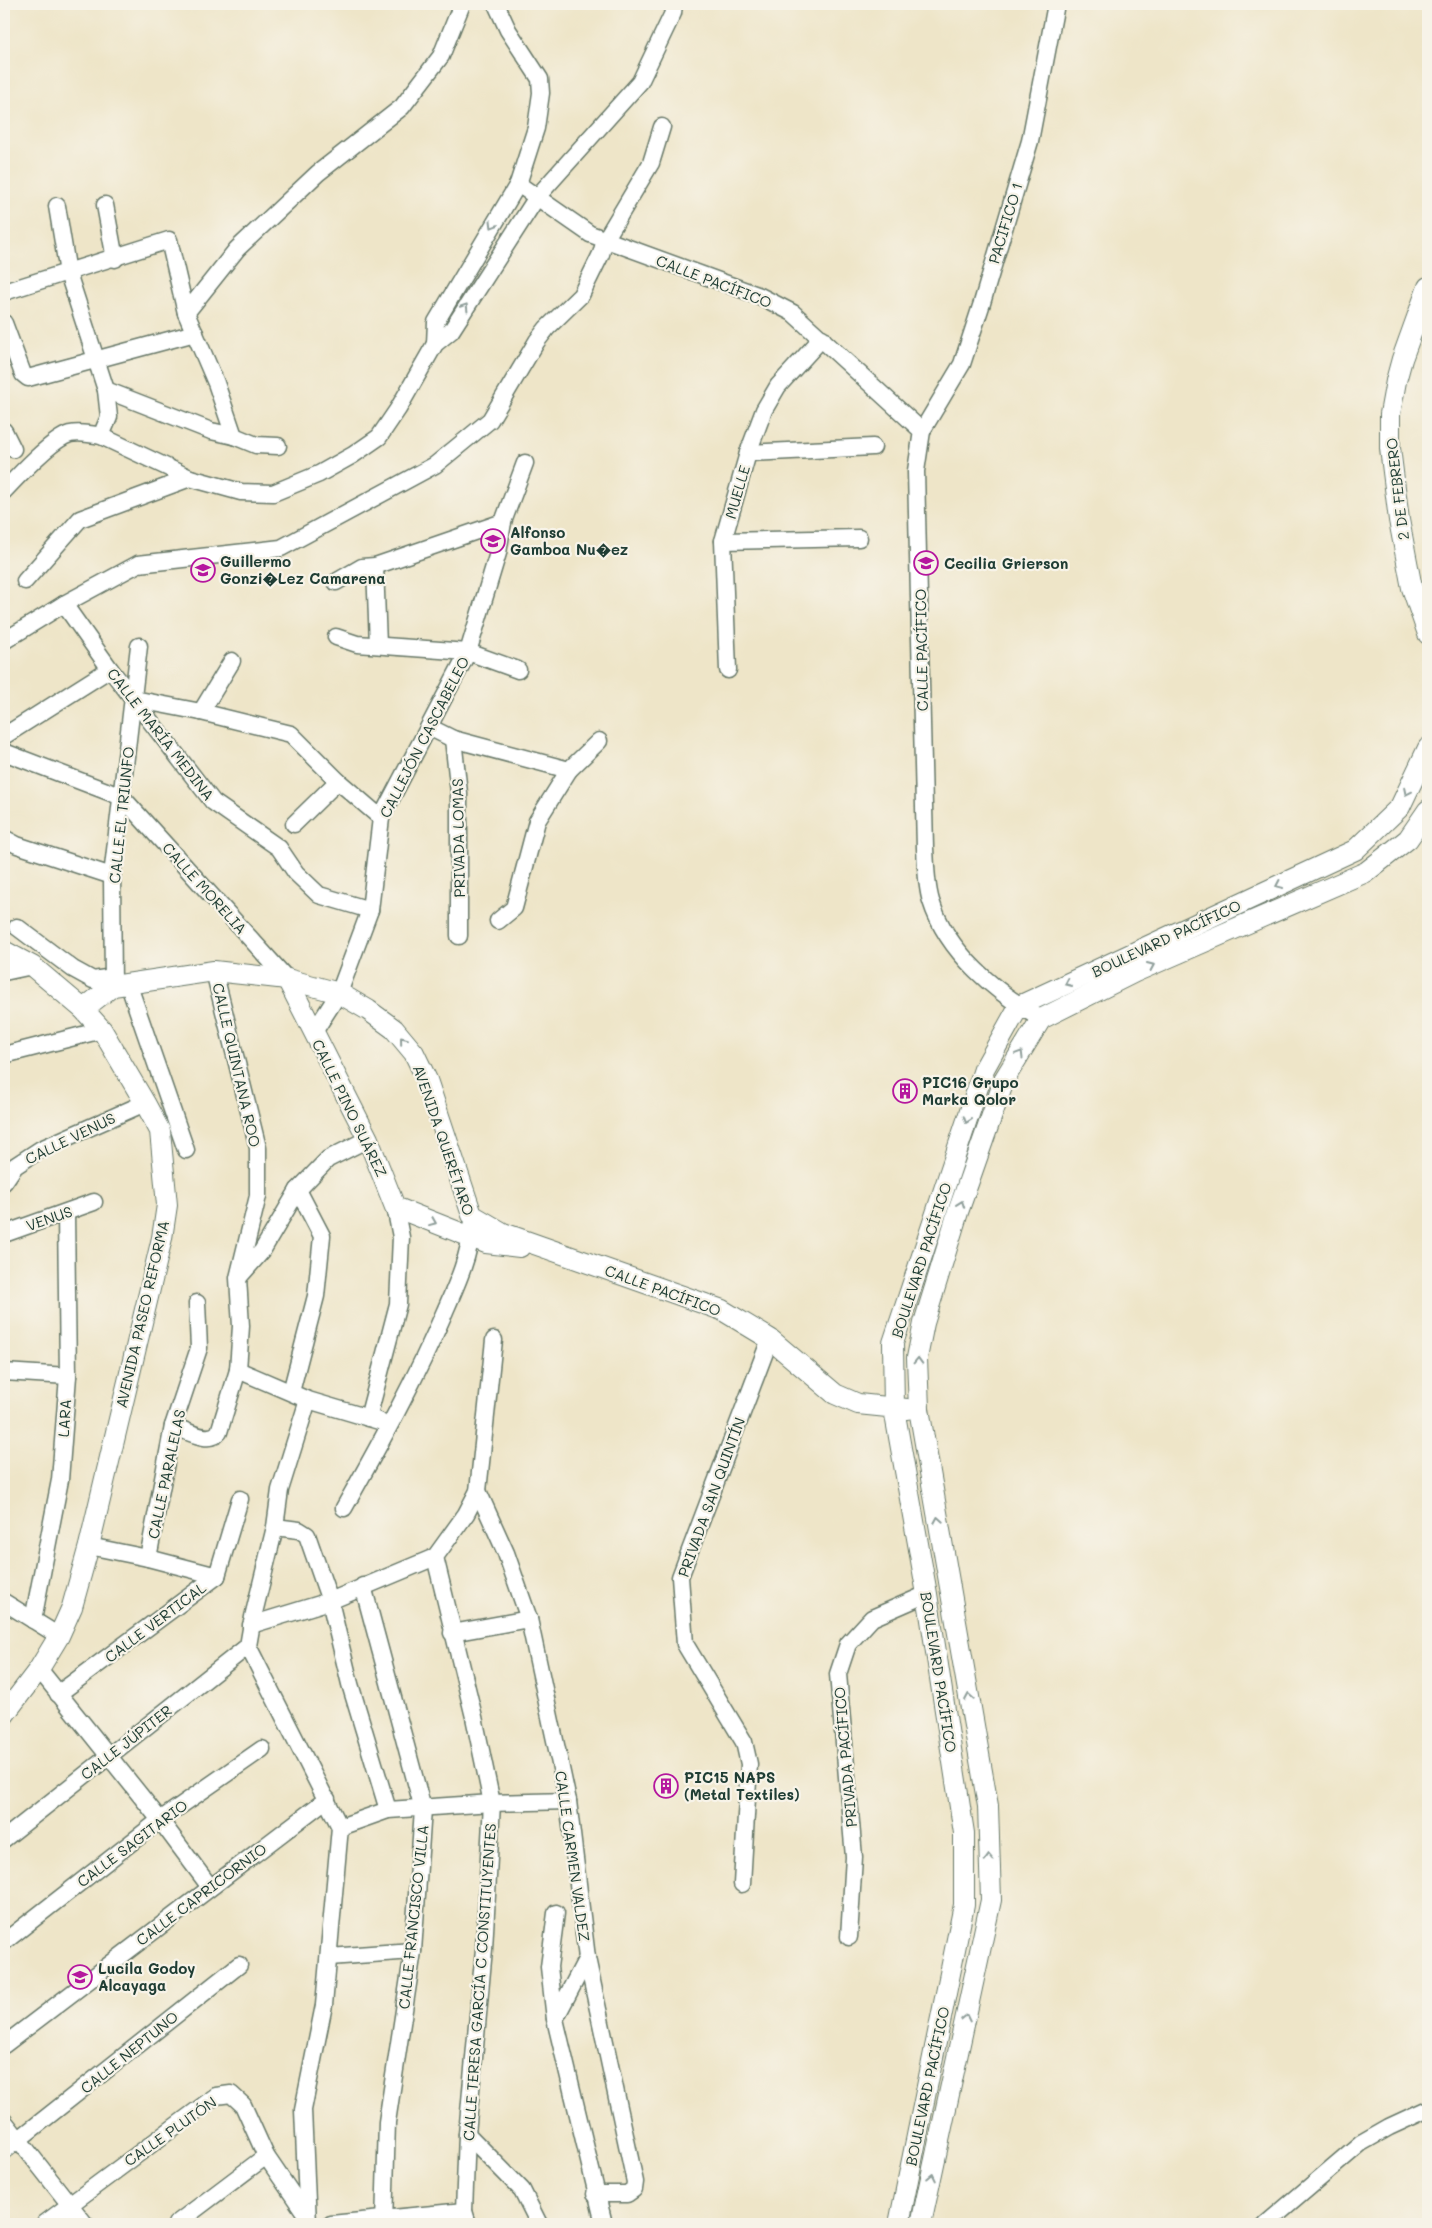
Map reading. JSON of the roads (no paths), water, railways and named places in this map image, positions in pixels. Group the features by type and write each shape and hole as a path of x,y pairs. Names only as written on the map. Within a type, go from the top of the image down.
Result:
{"main road":[{"name":"2 DE FEBRERO","path":"1428,288 1398,374 1390,414 1390,448 1399,520 1412,588 1428,634"},
{"name":"BOULEVARD PACÍFICO","path":"899,2224 964,1905 964,1833 927,1594 894,1409 893,1343 984,1069 1019,1006 1355,850 1400,807 1428,748"},
{"name":"BOULEVARD PACÍFICO","path":"922,2224 991,1900 988,1806 919,1409 917,1358 924,1323 958,1212 1005,1078 1042,1019 1135,972 1366,872 1408,839 1428,810"},
{"name":"AVENIDA PASEO REFORMA","path":"4,951 32,966 83,1009 102,1030 160,1131 167,1204 162,1238 89,1546 72,1607 59,1636 39,1669 4,1715"},
{"name":"AVENIDA QUERÉTARO","path":"118,982 214,971 287,979 339,993 368,1010 394,1029 414,1053 426,1080 472,1215"},
{"name":"CALLE PINO SUÁREZ","path":"287,979 368,1139 395,1207"},
{"path":"83,1009 118,982"},
{"name":"CALLE PACÍFICO","path":"395,1207 486,1243 516,1248 532,1244"},
{"name":"CALLE PACÍFICO","path":"472,1215 503,1233 722,1310 770,1339 835,1394 858,1404 894,1409 919,1409"}],"street":[{"path":"186,313 237,249 318,173 402,107 441,56 462,4"},
{"path":"435,344 436,322 518,184 536,128 541,93 540,79 508,30 496,4"},
{"path":"4,491 50,447 68,434 88,433 101,436 190,478 241,492 273,493 319,474 353,455 379,437 398,409 435,344 451,331 537,197 640,82 672,13 674,4"},
{"name":"PACIFICO 1","path":"922,431 962,364 982,303 1030,141 1056,4"},
{"path":"4,641 64,604 138,564 281,548 435,465 490,420 537,341 547,328 581,295 601,254 605,240 637,190 651,163 662,127"},
{"name":"CALLE PACÍFICO","path":"518,184 590,234 760,296 793,313 922,431 918,451 916,495 925,848 928,888 937,918 950,939 972,967 1019,1006 1042,1019"},
{"path":"105,205 115,259"},
{"path":"57,206 68,273 106,390 108,417 101,436"},
{"path":"4,292 115,259 168,240 186,313 216,383 234,436"},
{"path":"4,323 23,374 26,377 195,333"},
{"name":"MUELLE","path":"728,670 723,541 748,453 764,410 778,386 822,338"},
{"path":"106,390 211,431 234,436 256,445 278,446"},
{"path":"4,431 12,448"},
{"path":"748,453 873,447"},
{"name":"CALLEJÓN CASCABELEO","path":"314,1032 339,993 370,910 381,818 468,652 498,554 503,522 525,463"},
{"path":"25,581 80,518 190,478"},
{"path":"336,582 362,567 375,566 503,522"},
{"path":"723,541 859,538"},
{"path":"375,566 378,645"},
{"name":"CALLE MARÍA MEDINA","path":"64,604 110,669 213,802 279,848 296,873 319,895 370,910"},
{"path":"336,637 357,644 468,652 518,670"},
{"name":"CALLE EL TRIUNFO","path":"140,646 112,876 118,982 186,1150"},
{"path":"201,712 232,661"},
{"path":"4,736 110,669"},
{"path":"134,699 201,712 292,734 338,781 381,818"},
{"path":"428,727 453,739 569,770"},
{"name":"PRIVADA LOMAS","path":"453,739 460,793 459,936"},
{"path":"498,921 514,908 537,821 569,770 599,741"},
{"path":"4,752 122,797"},
{"path":"294,824 338,781"},
{"name":"CALLE MORELIA","path":"122,797 287,979"},
{"path":"4,838 17,845 112,876"},
{"path":"17,927 73,969 93,980 118,982"},
{"path":"4,972 32,966"},
{"name":"CALLE QUINTANA ROO","path":"173,1426 208,1438 215,1436 219,1432 238,1370 240,1326 238,1278 258,1196 258,1148 214,971"},
{"path":"4,1055 102,1030"},
{"name":"CALLE VENUS","path":"4,1182 14,1166 41,1149 145,1103"},
{"path":"238,1278 262,1250 298,1190 328,1159 368,1139"},
{"path":"291,1392 316,1296 322,1236 298,1190"},
{"name":"VENUS","path":"4,1234 94,1202"},
{"name":"CALLE PINO SUÁREZ","path":"368,1418 398,1304 401,1237 395,1207"},
{"name":"LARA","path":"33,1620 60,1480 68,1376 66,1213"},
{"name":"AVENIDA QUERÉTARO","path":"390,1424 432,1340 462,1272 471,1238 472,1215"},
{"name":"CALLE PARALELAS","path":"148,1558 173,1426 199,1348 197,1303"},
{"name":"PRIVADA SAN QUINTÍN","path":"742,1884 749,1764 744,1742 686,1644 680,1576 770,1339"},
{"path":"252,1625 330,1601 435,1557 466,1514 478,1491 494,1340"},
{"path":"238,1370 308,1400 390,1424 344,1508"},
{"path":"4,1372 68,1376"},
{"path":"308,1400 280,1490 275,1527 248,1646 340,1827 324,2005 303,2110 308,2220"},
{"name":"CALLE CARMEN VALDEZ","path":"478,1491 506,1553 529,1619 568,1801 587,1958 635,2182 634,2189 627,2194 595,2194"},
{"path":"217,1576 240,1500"},
{"path":"275,1527 299,1530 307,1535 330,1601 350,1684 388,1810"},
{"name":"CALLE VERTICAL","path":"89,1546 148,1558 217,1576"},
{"name":"CALLE TERESA GARCÍA C CONSTITUYENTES","path":"435,1557 474,1717 492,1802 484,1948 467,2134 466,2218"},
{"name":"CALLE VERTICAL","path":"58,1694 217,1576"},
{"name":"CALLE FRANCISCO VILLA","path":"363,1586 423,1808 413,1951 387,2122 383,2222"},
{"name":"PRIVADA PACÍFICO","path":"849,1937 854,1857 838,1674 848,1644 872,1618 927,1594"},
{"path":"4,1602 59,1636"},
{"path":"452,1633 529,1619"},
{"name":"CALLE JÚPITER","path":"4,1839 248,1646"},
{"path":"39,1669 160,1820 210,1887"},
{"name":"CALLE SAGITARIO","path":"4,1942 160,1820 262,1749"},
{"name":"CALLE CAPRICORNIO","path":"4,2045 327,1799"},
{"path":"340,1827 388,1810 492,1802 568,1801"},
{"path":"556,1913 549,1967 555,2019 595,2194 604,2224"},
{"path":"329,1957 413,1951"},
{"path":"555,2019 587,1958"},
{"name":"CALLE NEPTUNO","path":"4,2151 239,1965"},
{"name":"CALLE PLUTÓN","path":"44,2224 216,2096 231,2094 243,2105 266,2156 308,2220"},
{"path":"1266,2224 1361,2143 1389,2127 1428,2109"},
{"path":"4,2121 84,2224"},
{"path":"467,2134 522,2190 539,2224"},
{"path":"176,2224 266,2156"},
{"path":"331,2224 466,2218"}],"place":[{"name":"Alfonso Gamboa Nu�ez","path":"493,541"},
{"name":"Cecilia Grierson","path":"926,563"},
{"name":"Guillermo Gonzi�Lez Camarena","path":"203,570"},
{"name":"PIC16 Grupo Marka Qolor","path":"905,1091"},
{"name":"PIC15 NAPS (Metal Textiles)","path":"666,1786"},
{"name":"Lucila Godoy Alcayaga","path":"80,1977"}]}
